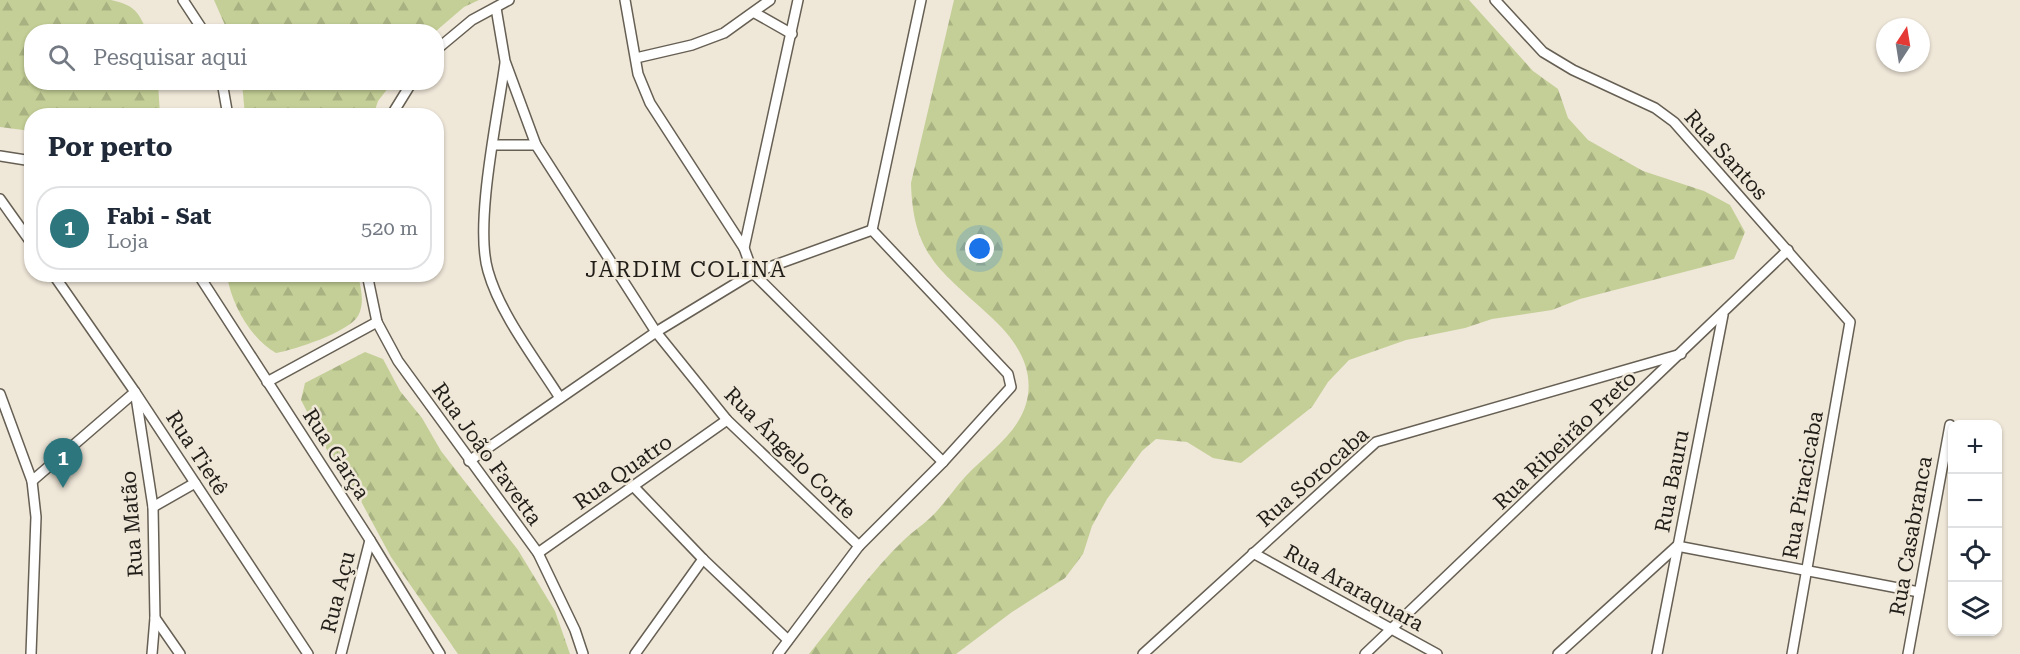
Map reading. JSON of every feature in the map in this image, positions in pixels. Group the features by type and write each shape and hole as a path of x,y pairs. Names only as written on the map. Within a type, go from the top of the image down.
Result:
{"street":[{"path":"183,0 199,24"},
{"path":"444,43 472,20 509,0"},
{"path":"625,0 638,74 650,103 744,248 753,273 943,462"},
{"path":"636,58 692,45 714,37 755,13 770,0"},
{"path":"744,248 798,0"},
{"path":"872,230 921,0"},
{"name":"Rua Santos","path":"1495,0 1543,52 1573,70 1654,108 1674,122 1850,322"},
{"name":"Rua Ângelo Corte","path":"496,8 506,61 536,145 656,332 727,420 859,546"},
{"path":"755,13 792,34"},
{"path":"506,61 483,243 487,271 498,298 560,398"},
{"path":"223,90 227,108"},
{"path":"396,108 407,90"},
{"path":"494,146 536,145"},
{"path":"0,156 24,159"},
{"path":"0,199 24,233"},
{"path":"469,461 656,332 753,273 872,230"},
{"path":"778,654 859,546 943,462 1011,387 1008,374 872,230"},
{"name":"Rua Ribeirão Preto","path":"1365,654 1723,315 1788,250"},
{"name":"Rua Tietê","path":"59,282 135,392 308,654"},
{"name":"Rua Garça","path":"203,282 370,540 440,654"},
{"name":"Rua João Favetta","path":"369,282 377,322 398,361 538,553 575,630 583,654"},
{"name":"Rua Bauru","path":"1657,654 1723,315"},
{"path":"267,382 377,322"},
{"name":"Rua Piracicaba","path":"1792,654 1850,322"},
{"name":"Rua Sorocaba","path":"1143,654 1376,442 1681,354"},
{"path":"32,481 135,392"},
{"name":"Rua Matão","path":"135,392 153,507 155,618 152,654"},
{"path":"0,394 32,481 36,517 31,654"},
{"name":"Rua Quatro","path":"538,553 727,420"},
{"name":"Rua Casabranca","path":"1908,654 1948,436"},
{"path":"153,507 195,483"},
{"path":"634,487 703,560 788,640"},
{"name":"Rua Açu","path":"341,654 370,540"},
{"path":"1558,654 1677,546 1919,592"},
{"name":"Rua Araraquara","path":"1253,553 1437,654"},
{"path":"635,654 703,560"},
{"path":"155,618 180,654"}],"green space":[{"path":"0,0 111,0 125,4 138,14 144,24 24,24 24,90 158,90 160,108 24,108 24,130 0,127"},
{"path":"214,0 479,0 464,7 444,24 224,24"},
{"path":"954,0 1469,0 1533,71 1558,89 1568,118 1588,140 1643,171 1704,191 1730,205 1745,232 1734,259 1580,299 1552,310 1492,319 1465,328 1406,340 1349,360 1328,382 1312,407 1241,463 1213,458 1187,442 1156,439 1142,451 1107,499 1092,526 1083,554 1065,578 1012,612 956,654 809,654 880,566 905,539 935,513 965,477 1008,435 1022,415 1026,404 1028,379 1026,367 1016,345 1000,326 933,260 917,229 913,208 911,183"},
{"path":"243,90 387,90 376,108 244,108"},
{"path":"228,282 359,282 361,306 358,316 344,328 307,344 276,353 258,339 251,330 238,309"},
{"path":"365,352 383,359 400,391 422,418 441,451 518,550 555,611 570,654 458,654 391,557 356,492 327,450 301,400 305,383"}],"place":[{"name":"Fabi - Sat","path":"63,488"}],"district":[{"name":"JARDIM COLINA","path":"686,269"}]}
